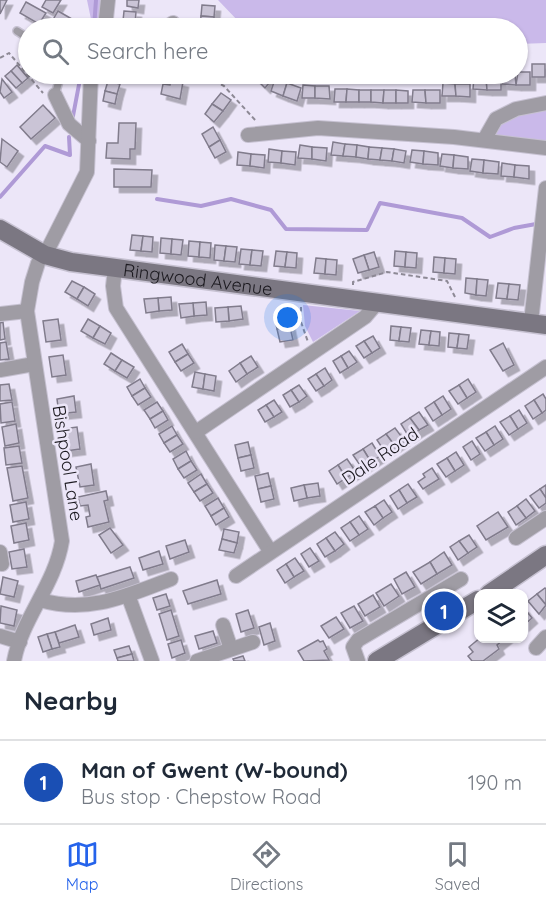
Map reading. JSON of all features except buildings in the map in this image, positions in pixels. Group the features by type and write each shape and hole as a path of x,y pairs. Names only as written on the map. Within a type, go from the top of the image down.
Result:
{"street":[{"path":"106,18 108,0"},
{"name":"Bishpool Lane","path":"14,661 20,642 59,561 62,541 27,311 32,282 87,172 91,84"},
{"path":"49,95 69,124 88,141"},
{"path":"483,141 496,119 516,109 546,103"},
{"path":"248,135 318,128 546,148"},
{"path":"538,323 546,188"},
{"name":"Ringwood Avenue","path":"0,229 42,259 538,323"},
{"path":"115,269 113,286 116,308 270,551"},
{"path":"196,432 365,317 377,303"},
{"path":"0,314 27,311"},
{"path":"0,370 34,364"},
{"name":"Dale Road","path":"236,576 546,367"},
{"path":"516,538 546,518"},
{"path":"496,589 546,555"},
{"path":"40,600 63,607 94,605 171,579"},
{"path":"358,661 353,647 358,640 461,579"},
{"path":"128,595 152,661"},
{"path":"382,660 474,602"},
{"path":"223,625 231,650"},
{"path":"0,636 20,642"},
{"path":"536,648 546,637"},
{"path":"196,661 253,642"}],"lane":[{"path":"49,95 55,84"}],"path":[{"path":"0,58 9,53 18,62"},
{"path":"39,84 49,95"},
{"path":"220,84 265,133"},
{"path":"351,299 353,282 387,272 447,280 455,297 453,312"},
{"path":"302,293 301,322 304,334 315,351"}],"shaded area":[{"path":"87,0 102,0 101,15 98,18 91,18"},
{"path":"218,0 546,0 546,43 528,44 528,18 235,18"},
{"path":"546,103 546,148 484,140 496,119"},
{"path":"303,305 360,311 313,342 305,326"}],"waterway":[{"path":"95,18 96,0"},
{"path":"73,116 79,84"},
{"path":"0,197 45,146 70,155 69,137"},
{"path":"157,199 201,206 231,199 271,210 286,229 367,230 380,203 462,218 490,237 514,228 536,224"}],"place":[{"name":"Man of Gwent (W-bound)","path":"444,611"}]}
